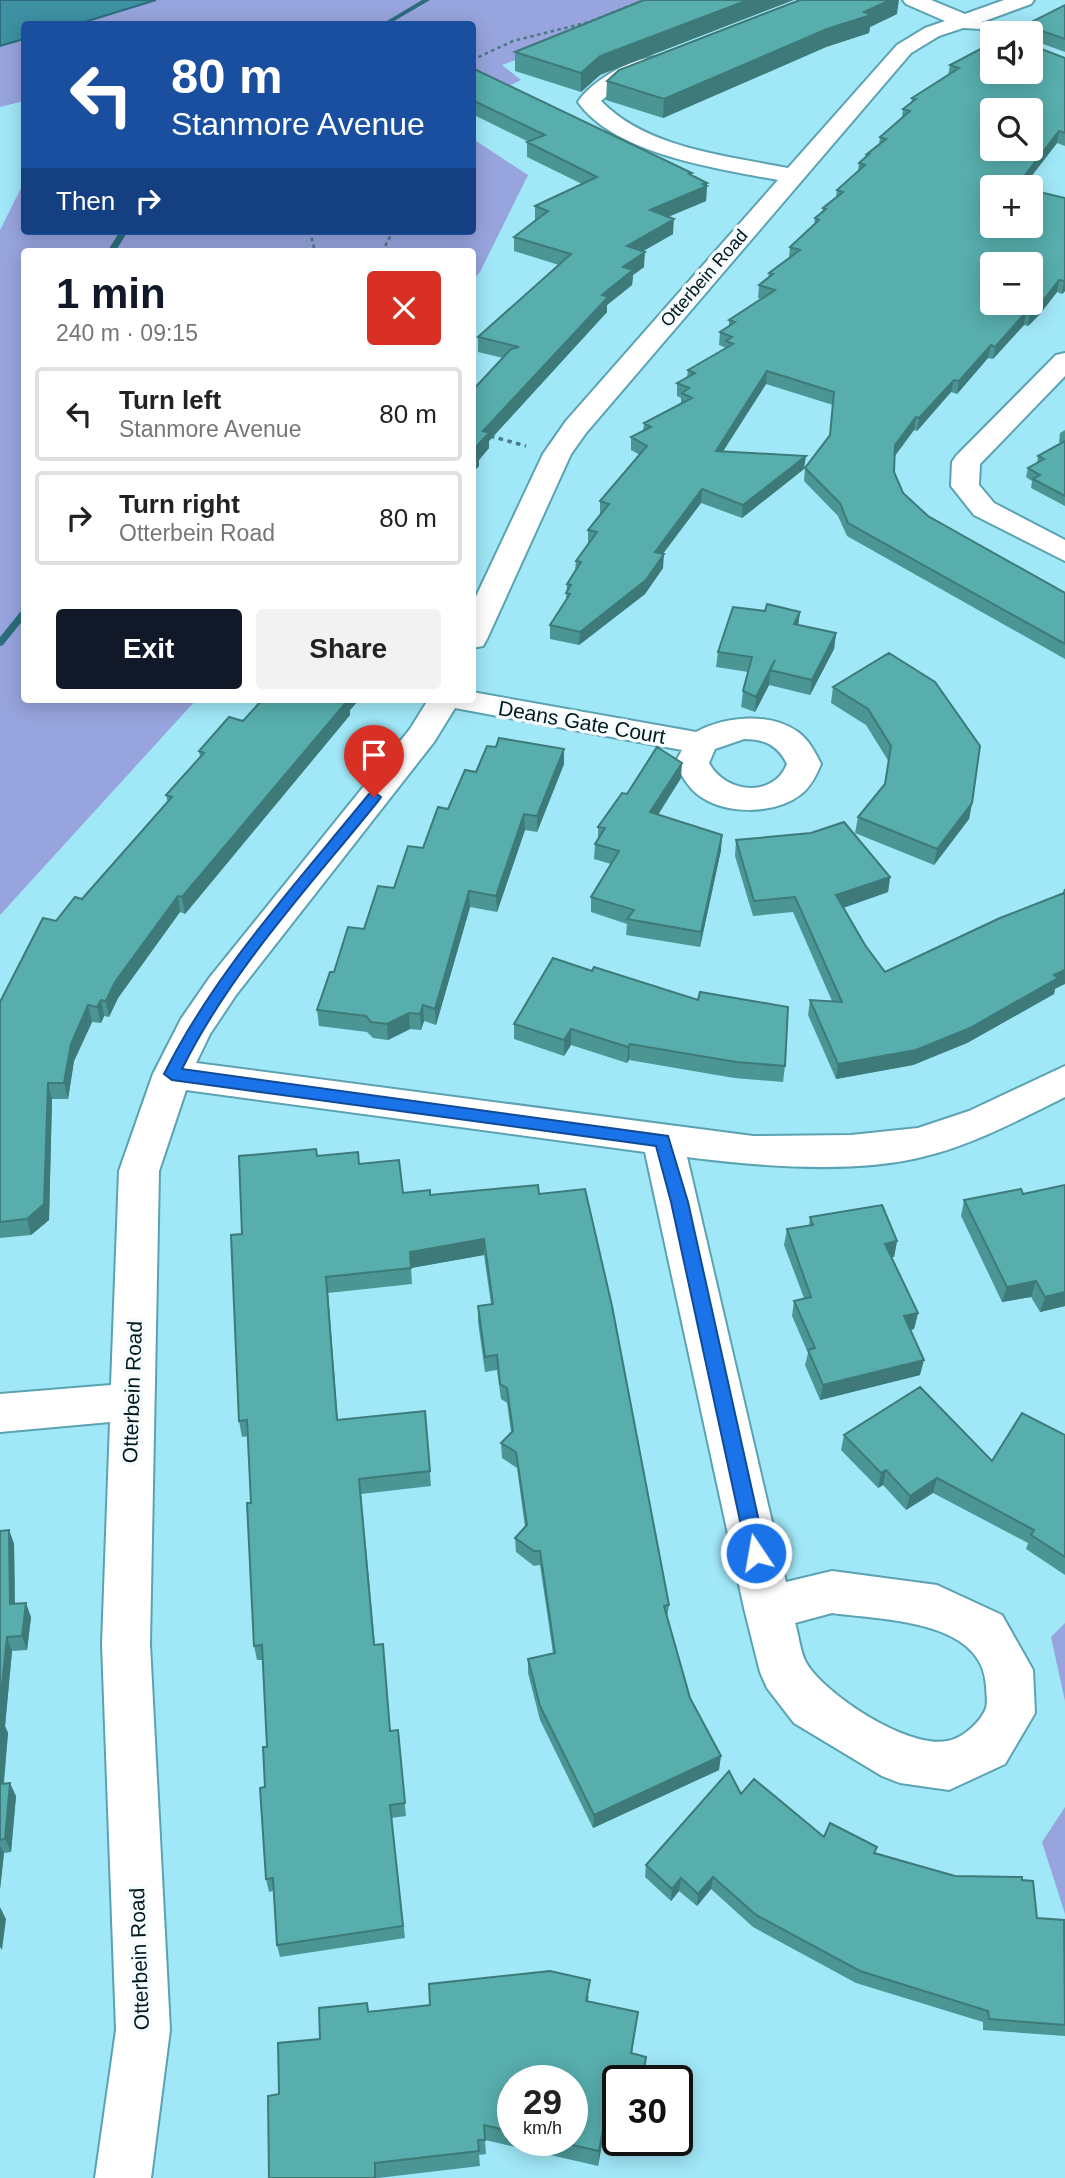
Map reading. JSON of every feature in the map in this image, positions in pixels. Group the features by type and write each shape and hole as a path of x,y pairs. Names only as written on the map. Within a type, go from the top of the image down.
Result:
{"street":[{"path":"913,0 980,27"},
{"name":"Otterbein Road","path":"476,630 557,454 576,427 792,176 904,49 932,32 1024,0"},
{"path":"671,57 594,92 589,102 597,114 674,151 792,176"},
{"path":"1065,361 966,462 965,486 984,509 1065,552"},
{"name":"Deans Gate Court","path":"476,702 701,743"},
{"name":"Otterbein Road","path":"123,2178 142,2030 126,1644 139,1171 172,1074 194,1029 223,986 414,745 442,703"},
{"path":"172,1074 752,1150 851,1150 920,1143 983,1121 1065,1080"},
{"path":"662,1140 679,1202 768,1608 784,1672 811,1707 900,1759 949,1766 987,1747 1011,1713 1009,1670 985,1630 937,1606 832,1592 768,1608"},
{"path":"0,1413 131,1402"}],"path":[{"path":"476,58 513,41 589,22 644,0"},
{"path":"485,435 557,454"}],"shaded area":[{"path":"0,0 156,0 88,21 21,21 21,40 0,46"},
{"path":"156,0 676,0 502,65 521,80 476,102 476,21 88,21"},
{"path":"21,40 21,102 0,107 0,46"},
{"path":"476,141 528,175 476,277 476,248 21,248 21,703 193,703 0,915 0,230 21,188 21,235 476,235"},
{"path":"1065,1623 1065,1701 1051,1637"},
{"path":"1065,1807 1065,1914 1042,1842"}],"building":[{"path":"644,0 748,0 600,56 581,73 515,52"},
{"path":"800,0 890,0 864,12 871,15 827,29 664,99 607,81 619,70"},
{"path":"1065,5 1065,39 1043,31 1043,21 1034,21"},
{"path":"980,49 980,84 1043,84 1043,50 1065,58 1065,133 1059,131 1043,152 1043,98 980,98 980,161 1036,161 1025,175 980,175 980,238 1043,238 1043,193 1065,198 1065,281 1059,280 1043,301 1043,252 980,252 980,315 1023,315 995,347 991,345 959,381 954,380 919,418 916,417 895,445 894,472 903,493 928,516 1065,593 1065,644 848,523 840,503 805,468 830,435 834,392 767,371 716,451 806,456 743,505 702,489 655,552 664,554 646,580 580,632 550,625 570,594 566,593 571,585 567,584 581,562 576,561 597,532 588,530 609,504 600,501 647,446 631,437 651,427 644,423 692,398 682,393 689,388 677,383 695,373 688,370 733,344 726,341 732,337 720,332 735,322 729,320 775,290 759,285 773,274 769,273 800,250 790,247 819,220 815,218 826,209 823,208 843,192 837,190 865,165 859,163 867,154 886,139 880,137 910,111 903,109 916,99 912,98 959,68 950,65"},
{"path":"476,70 692,173 689,174 707,183 703,184 707,186 650,210 674,219 627,246 645,252 623,267 633,270 602,295 608,297 483,431 489,433 476,447 476,387 511,349 519,347 478,337 571,254 514,237 548,211 535,206 597,177 527,142 545,135 476,102"},
{"path":"1065,441 1065,496 1033,479 1040,475 1028,468 1044,459 1038,456"},
{"path":"767,604 800,612 794,624 836,633 812,680 770,670 775,660 756,697 743,691 752,657 718,652 733,607 765,611"},
{"path":"889,653 935,682 980,746 972,803 937,849 858,817 885,784 891,746 868,709 833,687"},
{"path":"259,703 345,703 182,897 178,896 115,982 106,1001 101,1000 97,1007 88,1005 71,1044 64,1083 48,1083 44,1204 27,1219 0,1222 0,1002 43,918 56,921 75,897 82,899 172,797 166,795 204,753 199,751 229,717 243,721"},
{"path":"499,738 564,749 537,816 524,814 496,896 469,891 435,1009 423,1005 420,1014 409,1013 387,1024 371,1022 366,1016 317,1010 330,972 334,972 348,927 364,929 378,886 394,888 408,846 423,848 438,807 448,809 465,770 476,772 487,746 496,747"},
{"path":"657,747 682,763 650,812 722,835 701,932 627,919 634,910 591,897 619,851 595,844 605,828 598,827 622,793 627,794"},
{"path":"844,822 890,877 836,895 865,945 885,972 1000,918 1064,893 1065,889 1065,970 1054,975 1058,978 970,1028 916,1050 838,1064 810,1000 842,1002 795,897 754,901 736,840 811,833"},
{"path":"553,958 592,971 594,967 698,1000 700,992 788,1007 785,1066 736,1062 630,1044 628,1047 571,1029 564,1040 514,1024"},
{"path":"316,1149 317,1156 358,1152 359,1164 399,1160 403,1193 430,1190 430,1195 538,1185 539,1194 585,1189 612,1306 669,1605 664,1606 690,1698 721,1756 594,1815 540,1706 528,1659 555,1653 540,1551 534,1551 515,1538 527,1525 516,1452 501,1443 513,1431 507,1388 500,1384 497,1355 485,1357 478,1306 493,1304 484,1239 410,1252 411,1268 326,1277 337,1420 425,1411 430,1471 359,1479 374,1645 383,1644 390,1731 398,1730 405,1803 390,1805 403,1926 277,1945 273,1878 266,1879 260,1788 265,1787 263,1747 267,1747 262,1645 254,1646 247,1503 251,1503 247,1420 239,1421 231,1235 242,1234 239,1156"},
{"path":"1065,1185 1065,1292 1045,1297 1036,1281 1007,1287 964,1200 1021,1189 1023,1194"},
{"path":"882,1205 897,1241 885,1244 918,1313 904,1316 924,1360 823,1385 808,1350 815,1348 794,1301 811,1297 787,1229 813,1225 810,1217"},
{"path":"920,1387 992,1461 1022,1413 1065,1435 1065,1557 1031,1535 1034,1530 937,1478 910,1496 886,1470 881,1473 844,1435"},
{"path":"9,1530 10,1604 26,1603 22,1636 7,1637 0,1705 0,1531"},
{"path":"729,1771 741,1794 754,1779 824,1837 830,1823 877,1847 874,1853 955,1876 1022,1877 1022,1880 1033,1881 1037,1918 1064,1920 1065,2025 989,2019 988,2011 860,1971 756,1915 713,1877 698,1894 681,1878 672,1889 646,1865"},
{"path":"10,1783 5,1839 0,1840 0,1784"},
{"path":"550,1971 590,1980 586,2001 638,2012 631,2053 646,2057 645,2065 602,2065 602,2135 599,2151 588,2149 588,2065 497,2065 497,2128 484,2125 485,2140 478,2140 479,2151 375,2163 375,2178 269,2178 268,2096 279,2094 278,2043 320,2039 319,2008 367,2003 368,2012 430,2005 429,1984"}],"waterway":[{"path":"390,21 427,0"},
{"path":"113,248 122,235"},
{"path":"0,643 21,617"}],"route":[{"path":"374,797 223,986 194,1029 172,1074 662,1140 679,1202 756,1553"}]}
